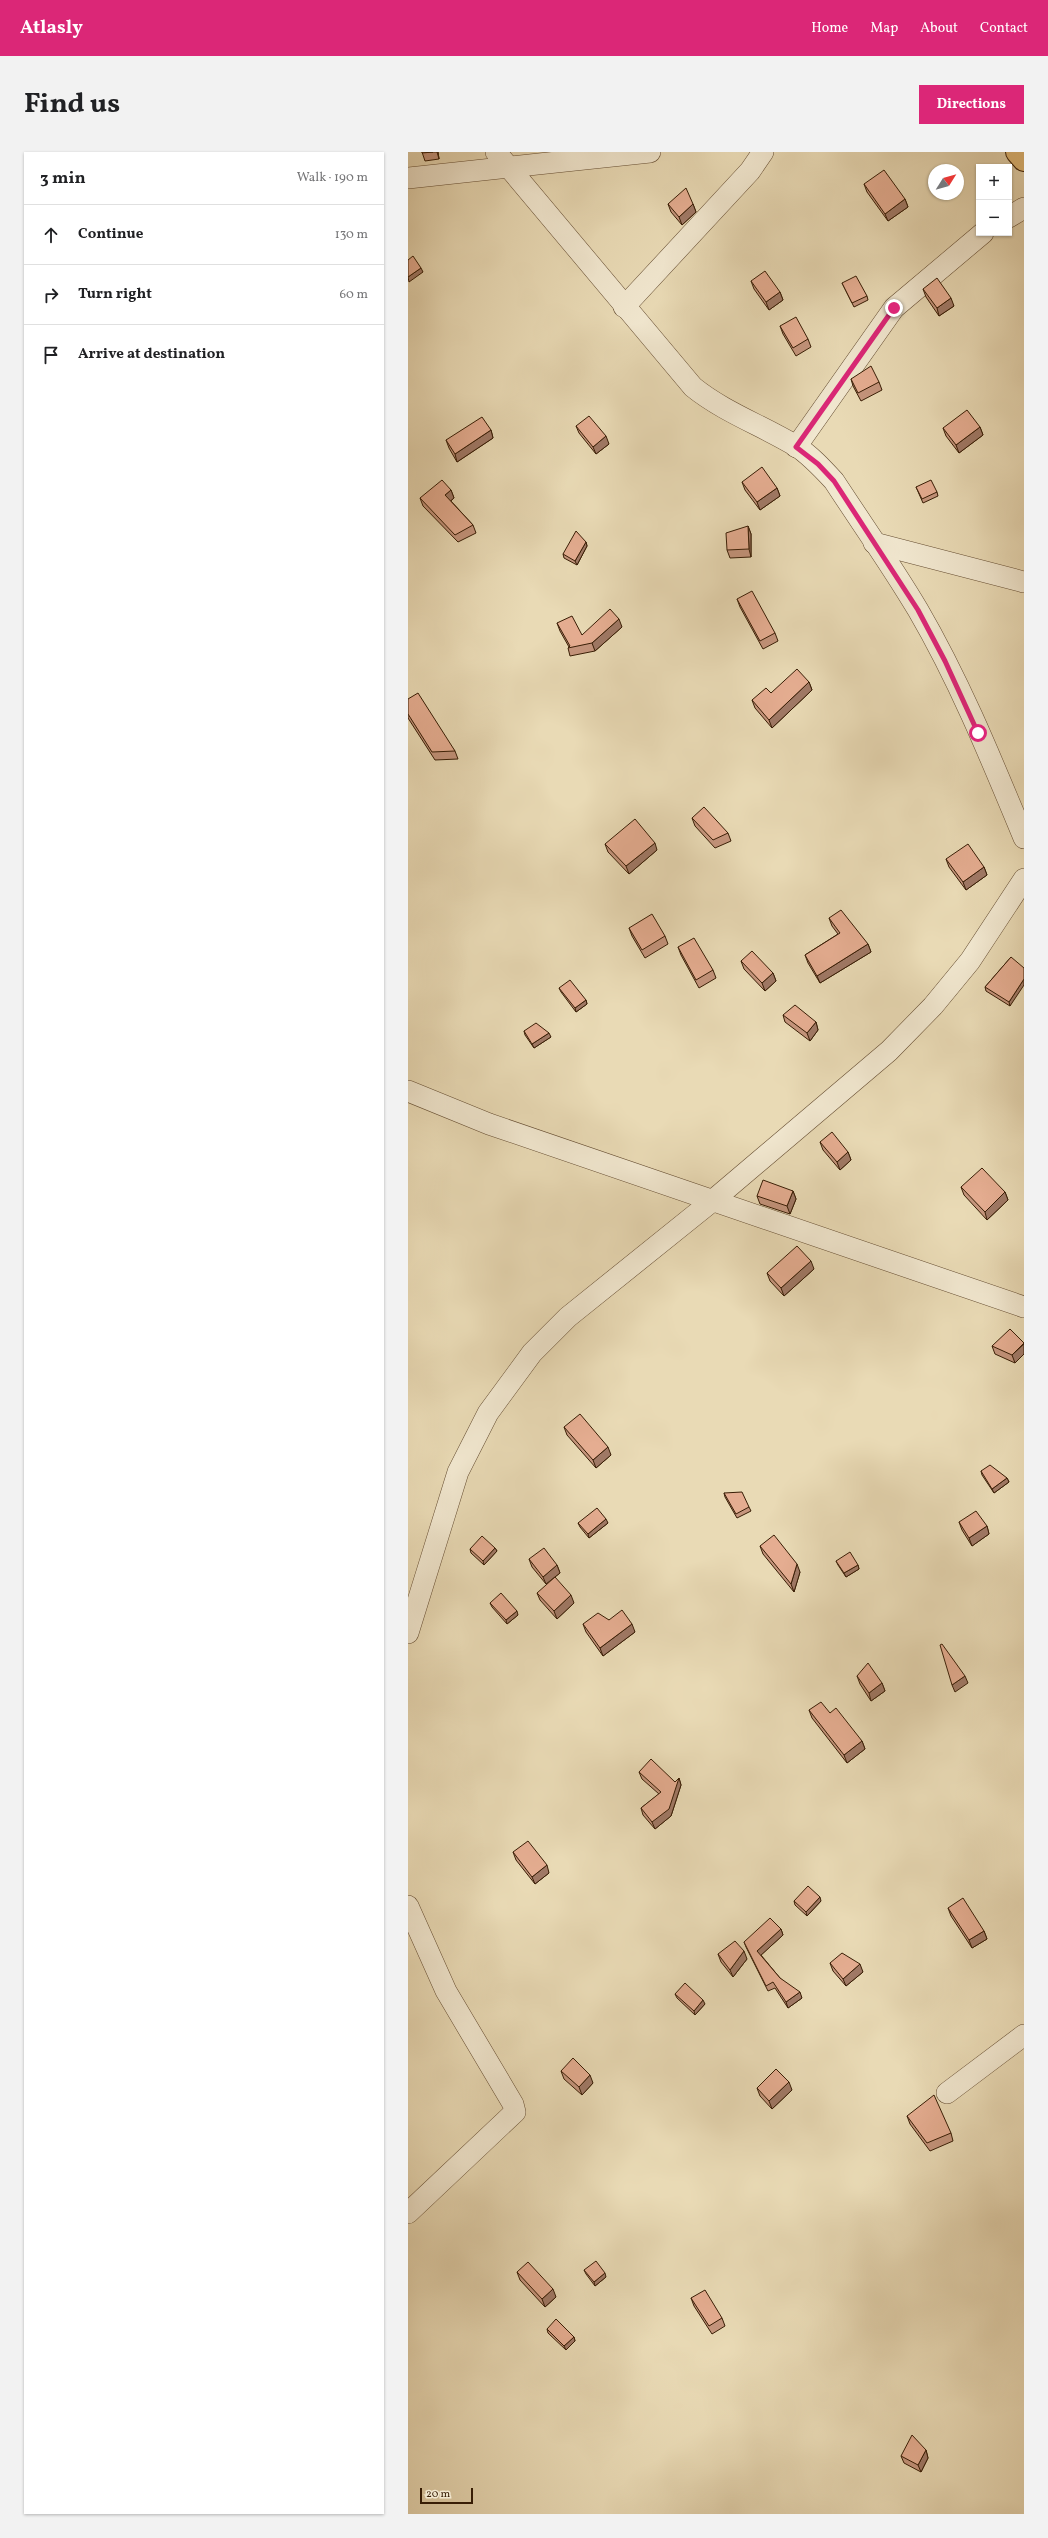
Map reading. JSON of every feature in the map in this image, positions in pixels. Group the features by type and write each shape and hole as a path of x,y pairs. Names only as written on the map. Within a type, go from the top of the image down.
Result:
{"highway":[{"path":"1018,152 1024,160"}],"street":[{"path":"408,178 502,159 650,152"},
{"path":"624,307 750,171 763,152"},
{"path":"502,159 624,307 693,387 712,402 796,447 818,464 834,481 918,610 945,661 1001,781 1024,838"},
{"path":"1012,215 1024,208"},
{"path":"796,447 894,308 979,236"},
{"path":"874,543 1024,582"},
{"path":"408,1633 458,1472 488,1414 549,1334 711,1202 889,1051 933,1006 970,961 1024,880"},
{"path":"408,1091 489,1124 711,1202 1024,1307"},
{"path":"408,1906 446,1991 513,2104 514,2112 408,2213"},
{"path":"947,2092 1024,2035"}],"building":[{"path":"884,170 905,199 885,214 864,184"},
{"path":"686,188 693,204 679,217 668,204"},
{"path":"413,256 421,268 408,277 408,260"},
{"path":"765,271 780,292 766,302 751,281"},
{"path":"856,276 867,296 852,303 842,283"},
{"path":"937,278 951,298 937,308 923,289"},
{"path":"796,317 808,339 793,348 780,326"},
{"path":"871,366 879,382 858,393 851,379"},
{"path":"967,410 980,427 956,445 943,428"},
{"path":"589,416 606,436 593,447 576,426"},
{"path":"482,417 491,430 455,454 446,440"},
{"path":"762,467 777,488 757,502 742,482"},
{"path":"442,480 451,490 445,495 473,525 455,535 420,498"},
{"path":"931,480 937,492 922,499 916,487"},
{"path":"748,526 749,549 727,550 726,533"},
{"path":"576,531 586,542 575,561 563,554"},
{"path":"752,591 775,633 760,641 737,599"},
{"path":"610,609 619,619 592,643 568,648 570,646 557,623 572,616 582,635"},
{"path":"797,669 809,682 769,720 752,700 766,688 771,693"},
{"path":"418,693 455,751 432,752 408,714 408,699"},
{"path":"704,807 728,833 713,840 692,818"},
{"path":"635,819 655,843 626,866 605,844"},
{"path":"968,844 984,867 963,882 946,859"},
{"path":"841,910 868,944 817,976 805,955 840,933 829,918"},
{"path":"652,914 665,936 642,950 629,928"},
{"path":"694,938 713,970 696,980 678,947"},
{"path":"752,951 773,973 762,983 741,961"},
{"path":"1011,957 1024,968 1024,979 1009,1002 985,987"},
{"path":"570,980 586,1000 575,1008 559,988"},
{"path":"795,1005 816,1022 807,1033 783,1015"},
{"path":"536,1023 549,1033 532,1044 524,1031"},
{"path":"832,1132 848,1152 837,1162 820,1142"},
{"path":"982,1168 1005,1192 985,1212 961,1187"},
{"path":"763,1180 793,1191 787,1206 757,1196"},
{"path":"797,1246 811,1261 781,1288 767,1273"},
{"path":"1010,1329 1024,1343 1012,1355 992,1346"},
{"path":"580,1414 608,1447 593,1460 564,1427"},
{"path":"990,1465 1007,1478 992,1489 981,1471"},
{"path":"742,1492 749,1507 736,1514 724,1493"},
{"path":"597,1508 606,1519 588,1534 578,1523"},
{"path":"976,1511 987,1526 969,1538 959,1522"},
{"path":"774,1535 797,1564 791,1584 760,1546"},
{"path":"482,1536 495,1548 483,1561 470,1549"},
{"path":"544,1548 557,1565 543,1577 529,1559"},
{"path":"850,1552 858,1565 844,1573 836,1561"},
{"path":"555,1577 571,1595 554,1611 537,1593"},
{"path":"501,1593 517,1611 506,1620 490,1603"},
{"path":"622,1610 632,1624 600,1648 583,1624 598,1613 609,1620"},
{"path":"942,1644 965,1676 952,1685 940,1645"},
{"path":"868,1663 882,1683 869,1693 857,1676"},
{"path":"821,1702 830,1713 836,1708 862,1741 844,1755 809,1710"},
{"path":"651,1759 675,1782 679,1778 669,1809 652,1822 641,1808 661,1792 639,1772"},
{"path":"528,1841 547,1865 532,1877 513,1852"},
{"path":"808,1886 820,1897 806,1912 794,1901"},
{"path":"963,1898 984,1931 969,1940 948,1908"},
{"path":"770,1918 781,1929 757,1951 780,1978 800,1992 786,2002 773,1982 766,1986 744,1942"},
{"path":"735,1941 744,1951 730,1970 718,1954"},
{"path":"842,1953 860,1964 843,1979 830,1963"},
{"path":"685,1983 703,2000 694,2011 675,1994"},
{"path":"573,2058 590,2075 579,2087 561,2071"},
{"path":"776,2069 789,2082 769,2101 757,2088"},
{"path":"934,2095 951,2133 927,2143 907,2116"},
{"path":"596,2261 605,2273 594,2282 584,2270"},
{"path":"528,2262 553,2289 542,2299 517,2272"},
{"path":"705,2290 722,2318 709,2326 691,2298"},
{"path":"556,2319 574,2337 564,2346 547,2329"},
{"path":"912,2435 926,2450 918,2465 901,2456"}],"route":[{"path":"894,308 796,447 818,464 834,481 918,610 945,661 978,733"}]}
